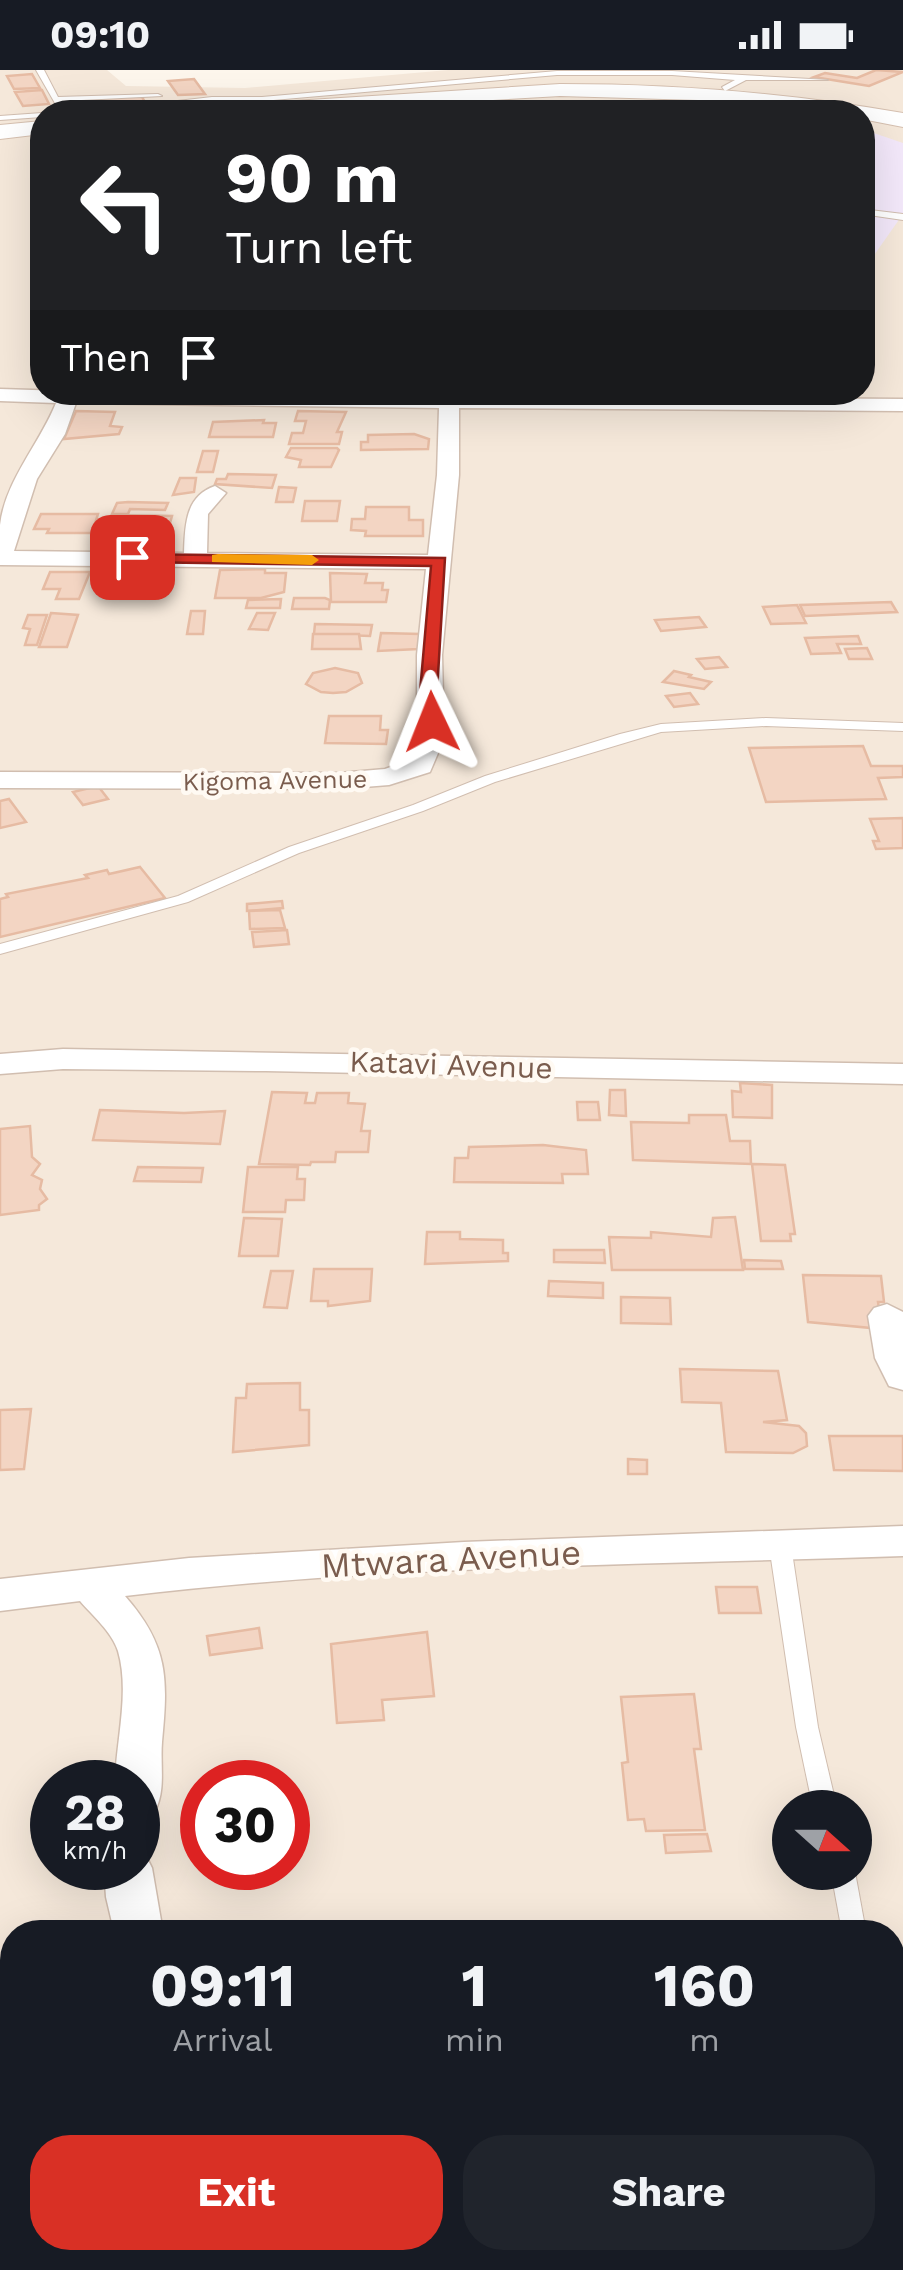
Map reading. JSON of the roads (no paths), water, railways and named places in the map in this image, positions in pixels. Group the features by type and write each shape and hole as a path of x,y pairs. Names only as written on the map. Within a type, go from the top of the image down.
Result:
{"street":[{"path":"304,100 540,85 734,83 819,100"},
{"path":"875,113 903,120"},
{"path":"0,132 30,129"},
{"path":"0,395 30,396"},
{"path":"65,405 54,434 26,479 0,557 440,562"},
{"name":"Kigoma Avenue","path":"0,780 339,781 389,777 425,762 430,743 428,692 451,450 449,405"},
{"path":"875,405 903,405"},
{"path":"195,558 197,513 215,493"},
{"name":"Katavi Avenue","path":"0,1064 63,1059 249,1061 903,1074"},
{"path":"887,1316 894,1358 903,1377"},
{"name":"Mtwara Avenue","path":"0,1594 189,1573 464,1556 903,1541"},
{"path":"91,1584 140,1651 145,1707 139,1760"},
{"path":"130,1890 136,1920"}],"lane":[{"path":"40,70 56,99 137,96 166,100"},
{"path":"734,83 824,80"},
{"path":"0,118 30,116"},
{"path":"875,213 903,216"},
{"path":"0,949 183,899 294,850 490,779 624,737 661,728 766,722 903,727"},
{"path":"780,1545 807,1727 822,1790"},
{"path":"846,1890 852,1920"}]}
